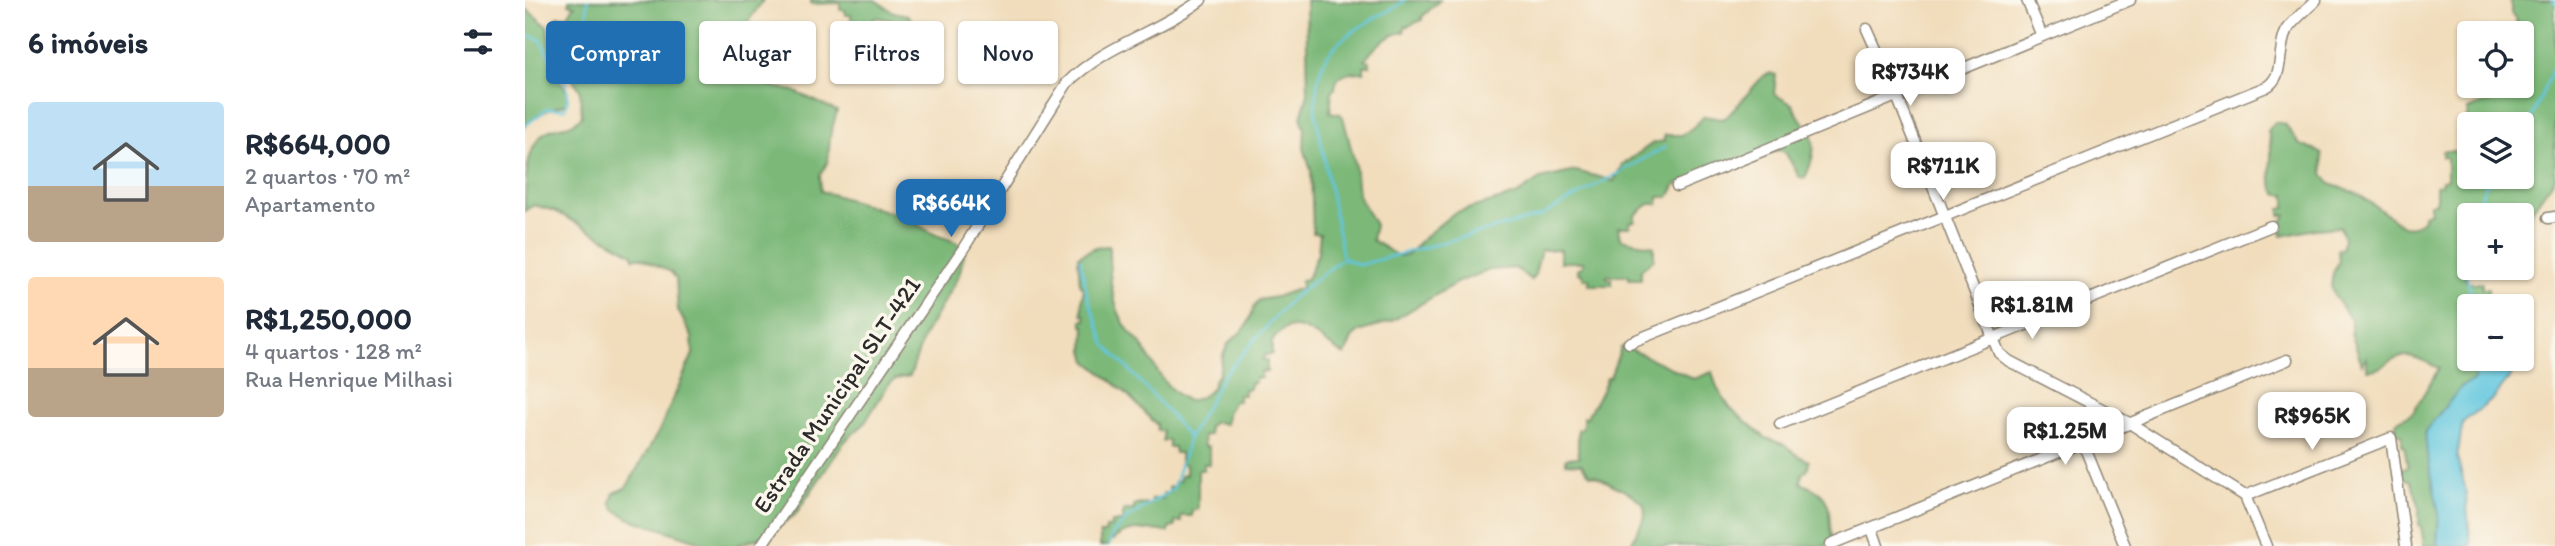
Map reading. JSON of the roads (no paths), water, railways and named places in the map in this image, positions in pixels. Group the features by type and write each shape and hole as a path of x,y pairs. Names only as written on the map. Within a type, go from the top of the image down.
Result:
{"street":[{"name":"Estrada Municipal SLT-421","path":"761,545 963,248 1066,83 1116,47 1201,0"},
{"path":"2028,0 2042,36"},
{"path":"1677,186 2130,0"},
{"path":"1629,343 2266,87 2276,79 2288,29 2316,0"},
{"path":"1867,29 1897,96 1999,352 2009,361 2131,425 2245,496 2266,546"},
{"path":"1780,424 1994,340 2271,226"},
{"path":"1832,544 2287,360"},
{"path":"2245,496 2391,438 2406,546"},
{"path":"2083,443 2125,546"},
{"path":"1872,529 1878,546"}],"water":[{"path":"2476,371 2512,371 2493,399 2463,422 2457,457 2465,488 2471,546 2437,546 2439,514 2425,431 2462,386 2474,380"}],"waterway":[{"path":"587,21 588,0"},
{"path":"1343,258 1315,109 1318,79 1327,57 1342,39 1405,0"},
{"path":"525,34 541,40 568,90 565,109 547,109 525,126"},
{"path":"2534,112 2555,64"},
{"path":"1109,546 1112,534 1128,518 1173,489 1189,438 1223,376 1291,299 1343,258 1359,265 1541,216 1665,147"},
{"path":"2479,203 2484,189"},
{"path":"1080,259 1087,295 1105,344 1188,437"},
{"path":"2468,280 2471,294"}]}
